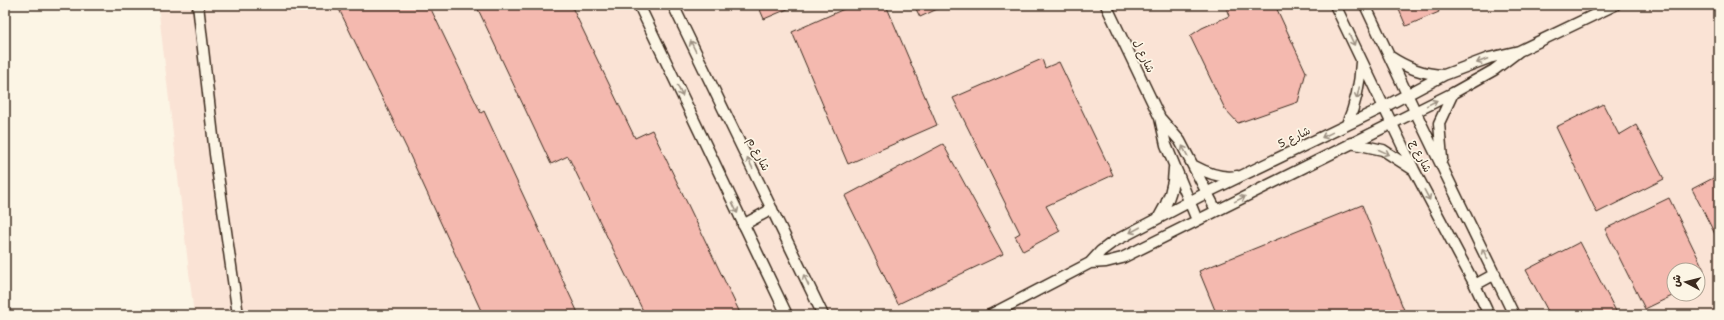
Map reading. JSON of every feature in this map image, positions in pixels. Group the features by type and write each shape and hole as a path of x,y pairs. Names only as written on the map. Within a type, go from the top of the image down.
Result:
{"street":[{"path":"198,5 215,154 238,315"},
{"path":"639,5 787,315"},
{"name":"شارع م","path":"673,5 823,315"},
{"name":"شارع ل","path":"1106,5 1160,118 1166,145 1197,220"},
{"name":"شارع ج","path":"1335,5 1414,170 1475,285 1489,315"},
{"name":"شارع ج","path":"1365,5 1514,315"},
{"name":"شارع 5","path":"1090,263 1106,262 1122,258 1392,122 1453,93 1494,70 1519,51 1615,5"},
{"name":"شارع 5","path":"990,315 1090,263 1101,251 1113,242 1208,192 1384,107 1444,75 1489,58 1519,51"},
{"path":"1389,56 1401,64 1415,70 1429,74 1444,75"},
{"path":"1347,124 1357,98 1360,81 1361,60"},
{"path":"1443,167 1439,123 1453,93"},
{"name":"شارع ل","path":"1160,118 1180,140 1216,210"},
{"path":"1351,143 1382,150 1414,170"},
{"path":"1158,218 1166,206 1171,193 1174,178 1173,164"},
{"path":"1193,166 1206,173 1219,176 1233,177 1247,174"},
{"path":"743,225 772,209"},
{"path":"1475,285 1495,274"}],"shaded area":[{"path":"158,5 1719,5 1719,315 194,315"}],"building":[{"path":"337,5 429,5 481,113 484,111 579,315 483,315 407,149"},
{"path":"476,5 571,5 635,138 652,130 741,315 645,315 568,156 551,164"},
{"path":"758,5 797,5 764,19"},
{"path":"853,5 886,5 937,125 848,164 792,32"},
{"path":"914,5 946,5 920,17"},
{"path":"1225,5 1275,5 1306,72 1298,102 1238,123 1225,109 1190,36 1202,28 1229,16"},
{"path":"1397,5 1436,5 1439,12 1406,26"},
{"path":"1042,59 1045,68 1059,62 1113,175 1046,206 1060,231 1023,251 1015,236 1020,233 953,98"},
{"path":"1603,104 1619,135 1636,125 1664,179 1597,213 1556,127"},
{"path":"943,144 1003,254 898,304 845,196"},
{"path":"1719,175 1719,242 1692,189"},
{"path":"1669,198 1700,262 1666,262 1666,299 1645,309 1605,229"},
{"path":"1362,205 1406,315 1217,315 1199,271"},
{"path":"1580,242 1618,315 1550,315 1526,270"}]}
